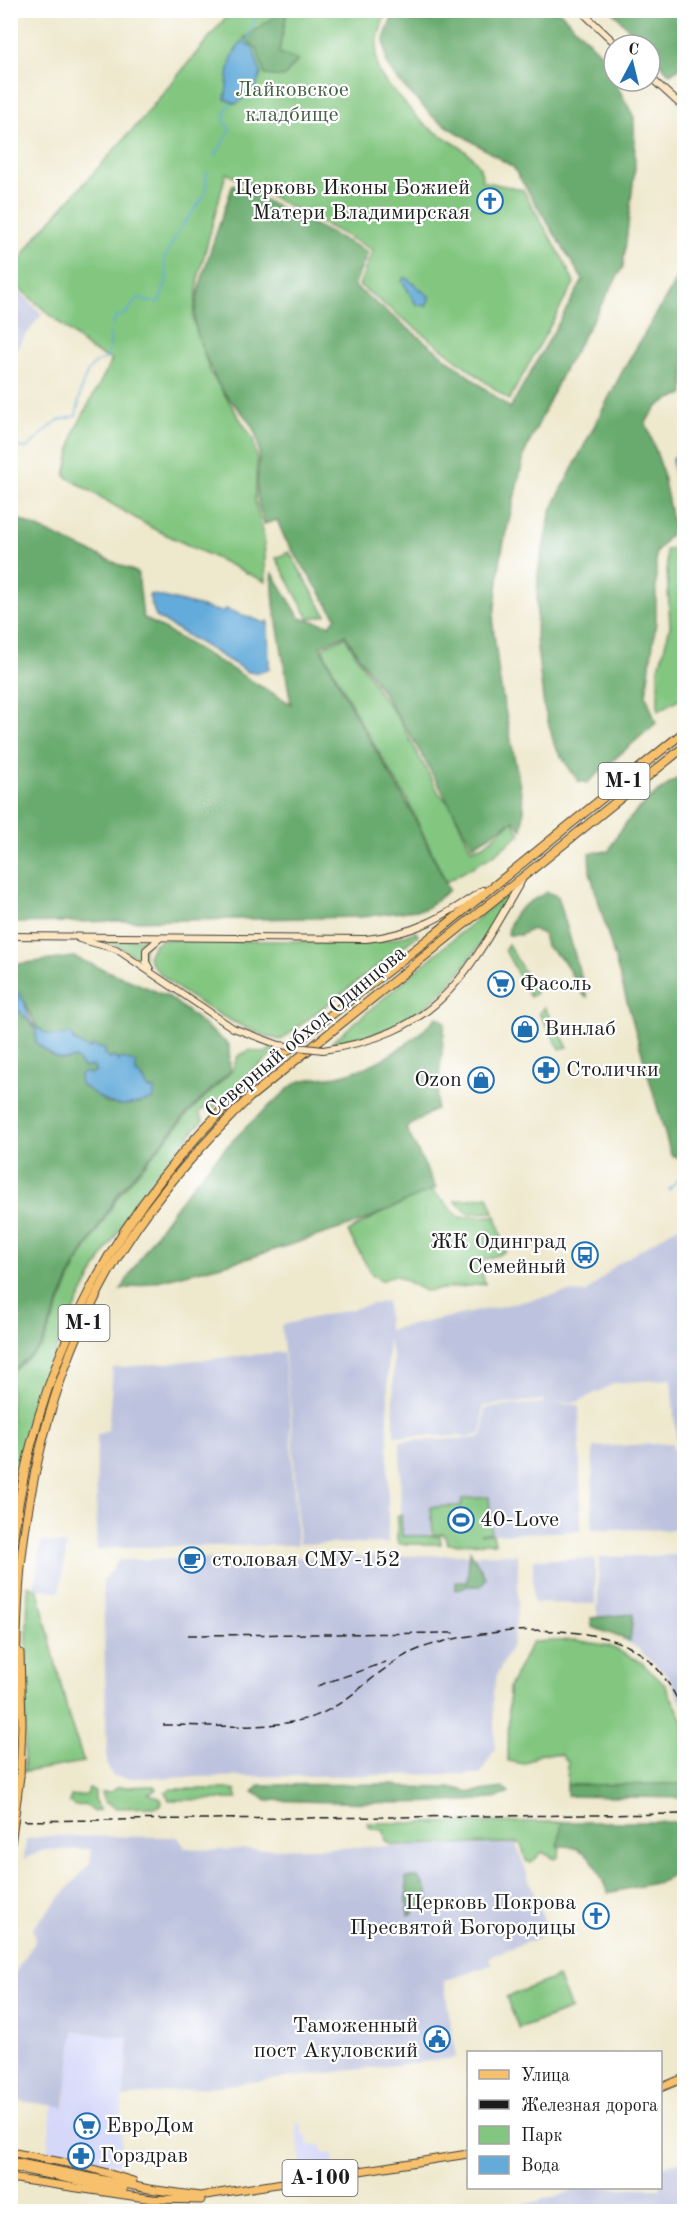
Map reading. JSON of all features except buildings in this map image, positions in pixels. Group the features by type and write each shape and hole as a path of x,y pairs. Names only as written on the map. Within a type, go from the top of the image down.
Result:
{"highway":[{"name":"Северный обход Одинцова","path":"10,1569 25,1471 51,1378 90,1287 114,1244 159,1179 203,1129 273,1062 684,732"},
{"name":"Северный обход Одинцова","path":"10,1780 16,1776 20,1574 27,1510 52,1404 99,1291 138,1226 208,1138 250,1097 684,747"}],"main road":[{"path":"580,10 604,33"},
{"path":"662,88 684,108"},
{"name":"М-1","path":"36,936 70,938 102,944 130,957 233,1028 279,1045 323,1050 361,1044 393,1033 435,1007 462,978 526,873"},
{"name":"М-1","path":"10,936 389,937 436,920 504,877"},
{"path":"154,974 146,963 146,950 154,940 168,937"},
{"path":"10,1853 16,1776"},
{"path":"662,2082 684,2077"},
{"path":"662,2087 684,2077"},
{"path":"10,2152 99,2170 187,2197"},
{"name":"А-100","path":"10,2167 146,2194 187,2197 241,2196 467,2156"},
{"name":"А-100","path":"10,2161 187,2197"},
{"path":"10,2178 152,2199 187,2197"}],"shaded area":[{"path":"11,283 42,314 11,355"},
{"path":"679,1226 684,1234 684,1530 592,1529 593,1447 672,1443 673,1449 677,1449 671,1379 615,1383 577,1402 552,1403 579,1405 581,1531 492,1534 488,1496 462,1498 460,1506 431,1506 431,1537 401,1537 400,1441 478,1438 483,1433 485,1408 543,1403 544,1400 483,1406 482,1430 480,1434 474,1436 394,1436 393,1357 388,1338 388,1543 299,1544 291,1410 281,1325 387,1301 388,1330 568,1292 586,1293 616,1265"},
{"path":"283,1352 289,1400 297,1545 128,1547 96,1550 97,1435 108,1430 113,1368"},
{"path":"41,1541 67,1545 60,1592 34,1588"},
{"path":"518,1554 518,1605 513,1643 497,1675 493,1693 495,1749 480,1774 129,1778 112,1776 107,1764 103,1582 119,1560"},
{"path":"684,1555 684,1708 668,1676 637,1648 619,1637 597,1630 599,1557"},
{"path":"533,1559 595,1559 595,1604 533,1603"},
{"path":"48,1836 178,1837 185,1848 215,1850 516,1844 545,1923 538,1925 542,1936 489,1957 491,1965 444,1981 456,2058 123,2097 129,2038 74,2031 64,2107 11,2100 11,1978 35,1942 33,1928 90,1863 91,1849 44,1850 24,1859 26,1839"},
{"path":"73,2031 129,2038 122,2102 121,2164 81,2161 47,2151 52,2106 65,2106"},
{"path":"301,2123 303,2136 307,2135 308,2146 321,2145 323,2154 332,2153 334,2167 302,2172 296,2124"},
{"path":"684,2160 684,2211 500,2211 582,2189 662,2189 662,2167"}],"green space":[{"name":"Лайковское кладбище","path":"387,10 376,53 378,70 384,80 422,122 469,154 481,171 482,181 523,190 564,261 574,283 509,400 359,285 373,250 226,173 199,275 193,320 210,372 253,439 257,460 255,500 264,538 266,582 152,528 65,476 75,430 112,360 91,350 11,281 10,276 34,239 142,119 231,11"},
{"path":"395,10 559,11 602,55 602,93 621,93 634,117 635,167 623,267 564,370 525,452 501,555 493,625 500,683 524,808 522,830 514,820 473,846 411,736 345,635 320,646 356,717 408,805 449,890 425,909 361,917 11,923 11,516 138,573 143,617 291,704 274,605 272,572 300,618 330,625 336,617 285,539 277,520 264,524 257,493 259,450 255,433 247,419 217,382 196,329 199,292 233,184 368,252 354,286 510,408 583,280 513,167 434,118 396,78 387,65 384,39"},
{"path":"282,11 287,11 279,53 298,60 284,77 265,75 257,49 244,38"},
{"path":"612,11 684,11 684,65 670,74 662,65 662,33 633,33"},
{"path":"684,267 684,394 662,404 653,411 646,423 661,466 674,529 656,553 656,622 646,695 656,723 587,783 578,781 555,747 544,707 536,639 538,573 551,510 623,370"},
{"path":"684,546 684,696 658,711 658,671 670,627 666,550"},
{"path":"289,552 326,615 309,619 276,558"},
{"path":"345,637 380,694 397,716 439,793 451,806 471,849 484,845 513,821 520,834 494,855 446,882 408,801 360,721 322,648"},
{"path":"684,774 684,1159 671,1155 590,872 589,853 609,851 622,828 640,807"},
{"path":"518,884 465,966 423,1009 397,1025 367,1036 332,1042"},
{"path":"546,892 558,896 587,997 583,995 563,960 546,946 543,934 532,929 520,935 508,935 509,926 516,913"},
{"path":"416,932 418,935 281,1040 249,1029 207,1008 169,981 156,969 148,957 154,944 162,940 367,942 394,939"},
{"path":"95,939 150,939 144,948 143,962 116,945"},
{"path":"508,944 536,993 530,997 505,950"},
{"path":"74,957 169,997 229,1045 230,1071 188,1112 118,1194 75,1265 41,1346 11,1372 10,989 18,998 36,1030 36,1042 53,1056 64,1060 75,1058 86,1066 93,1066 97,1071 90,1074 96,1094 108,1104 141,1103 148,1089 143,1078 136,1074 133,1063 110,1059 104,1054 105,1051 81,1046 72,1036 46,1034 38,1028 25,1004 11,987 11,965"},
{"path":"544,1007 568,1047 560,1049 539,1013"},
{"path":"437,1017 445,1022 436,1109 406,1128 436,1188 361,1222 246,1259 121,1290 153,1238 190,1188 253,1120 291,1087 305,1080 352,1072 379,1061 404,1046"},
{"path":"274,1046 280,1048 211,1111 206,1107 199,1113 203,1120 167,1162 105,1252 79,1300 38,1400 22,1453 11,1507 11,1373 42,1346 76,1266 119,1195 189,1113 231,1072 238,1056 250,1050 265,1053"},
{"path":"428,1186 459,1217 496,1216 506,1252 479,1262 485,1284 425,1291 395,1275 381,1281 371,1273 348,1232"},
{"path":"488,1196 494,1212 468,1213 455,1201"},
{"name":"40-Love","path":"489,1497 491,1533 480,1534 493,1534 495,1543 448,1544 444,1534 433,1535 431,1507 461,1506 462,1499"},
{"path":"401,1514 402,1536 440,1536 441,1544 400,1544 397,1541 397,1516"},
{"path":"470,1551 486,1578 481,1586 466,1586 456,1590 456,1582 467,1582"},
{"path":"28,1585 38,1590 69,1718 84,1762 24,1772"},
{"path":"633,1614 630,1641 592,1627 591,1618"},
{"path":"575,1640 609,1646 641,1662 665,1685 684,1722 684,1784 567,1785 568,1762 561,1755 541,1753 524,1764 508,1761 509,1687 532,1642"},
{"path":"395,1784 400,1787 455,1788 470,1792 504,1788 509,1793 494,1798 468,1801 394,1803 267,1800 253,1792 259,1785"},
{"path":"684,1784 684,1798 567,1796 567,1785"},
{"path":"155,1786 157,1789 148,1793 161,1799 162,1804 157,1807 116,1808 104,1802 101,1792 110,1792 118,1787"},
{"path":"89,1789 95,1792 95,1801 100,1810 94,1812 85,1805 75,1806 69,1802 71,1796 87,1795"},
{"path":"171,1789 233,1789 236,1790 237,1799 169,1800 165,1792"},
{"path":"562,1822 559,1856 555,1859 542,1852 531,1863 526,1861 522,1846 518,1843 393,1845 386,1841 384,1831 369,1827 367,1823"},
{"path":"562,1822 684,1822 684,1863 664,1881 608,1893 596,1866 586,1854 578,1849 558,1846"},
{"path":"406,1877 418,1877 427,1890 429,1901 429,1906 412,1907 413,1913 408,1915"},
{"path":"558,1977 571,2009 519,2029 506,1997"}],"water":[{"path":"242,41 253,48 261,74 255,88 236,104 225,99 230,63"},
{"path":"405,277 430,297 426,306 416,304 402,280"},
{"path":"684,450 684,492 678,497 672,459"},
{"path":"151,594 222,612 226,609 265,623 268,621 269,669 258,673 248,672 156,617 149,596"},
{"path":"11,987 21,996 29,1018 40,1030 55,1036 70,1033 74,1041 89,1049 92,1046 105,1049 104,1054 110,1059 114,1057 119,1061 122,1058 136,1063 136,1074 140,1074 148,1089 155,1089 153,1099 129,1105 114,1104 80,1084 79,1076 84,1072 90,1074 97,1071 93,1066 84,1068 75,1058 64,1060 54,1056 40,1046 36,1042 36,1030 17,1008 18,998"}],"waterway":[{"path":"246,44 258,10"},
{"path":"214,158 230,130 224,120 226,109 232,103"},
{"path":"112,326 116,316 124,315 140,297 147,302 159,302 167,281 164,259 178,232 205,195 207,172"},
{"path":"10,446 27,448 57,421 76,416 86,374 97,362 106,359 111,341 109,333"},
{"path":"669,1190 684,1173"}],"railway":[{"path":"163,1725 255,1726 309,1718 336,1706 395,1661 408,1654 458,1638 522,1631 585,1634 612,1640 635,1650 658,1670 684,1713"},
{"path":"188,1635 455,1633"},
{"path":"317,1686 386,1662"},
{"path":"10,1821 684,1814"}],"place":[{"name":"Церковь Иконы Божией Матери Владимирская","path":"490,201"},
{"name":"Фасоль","path":"501,984"},
{"name":"Винлаб","path":"525,1029"},
{"name":"Столички","path":"546,1070"},
{"name":"Ozon","path":"481,1080"},
{"name":"ЖК Одинград Семейный","path":"585,1255"},
{"name":"40-Love","path":"461,1520"},
{"name":"столовая СМУ-152","path":"192,1560"},
{"name":"Церковь Покрова Пресвятой Богородицы","path":"596,1916"},
{"name":"Таможенный пост Акуловский","path":"437,2039"},
{"name":"ЕвроДом","path":"87,2126"},
{"name":"Горздрав","path":"81,2156"}]}
